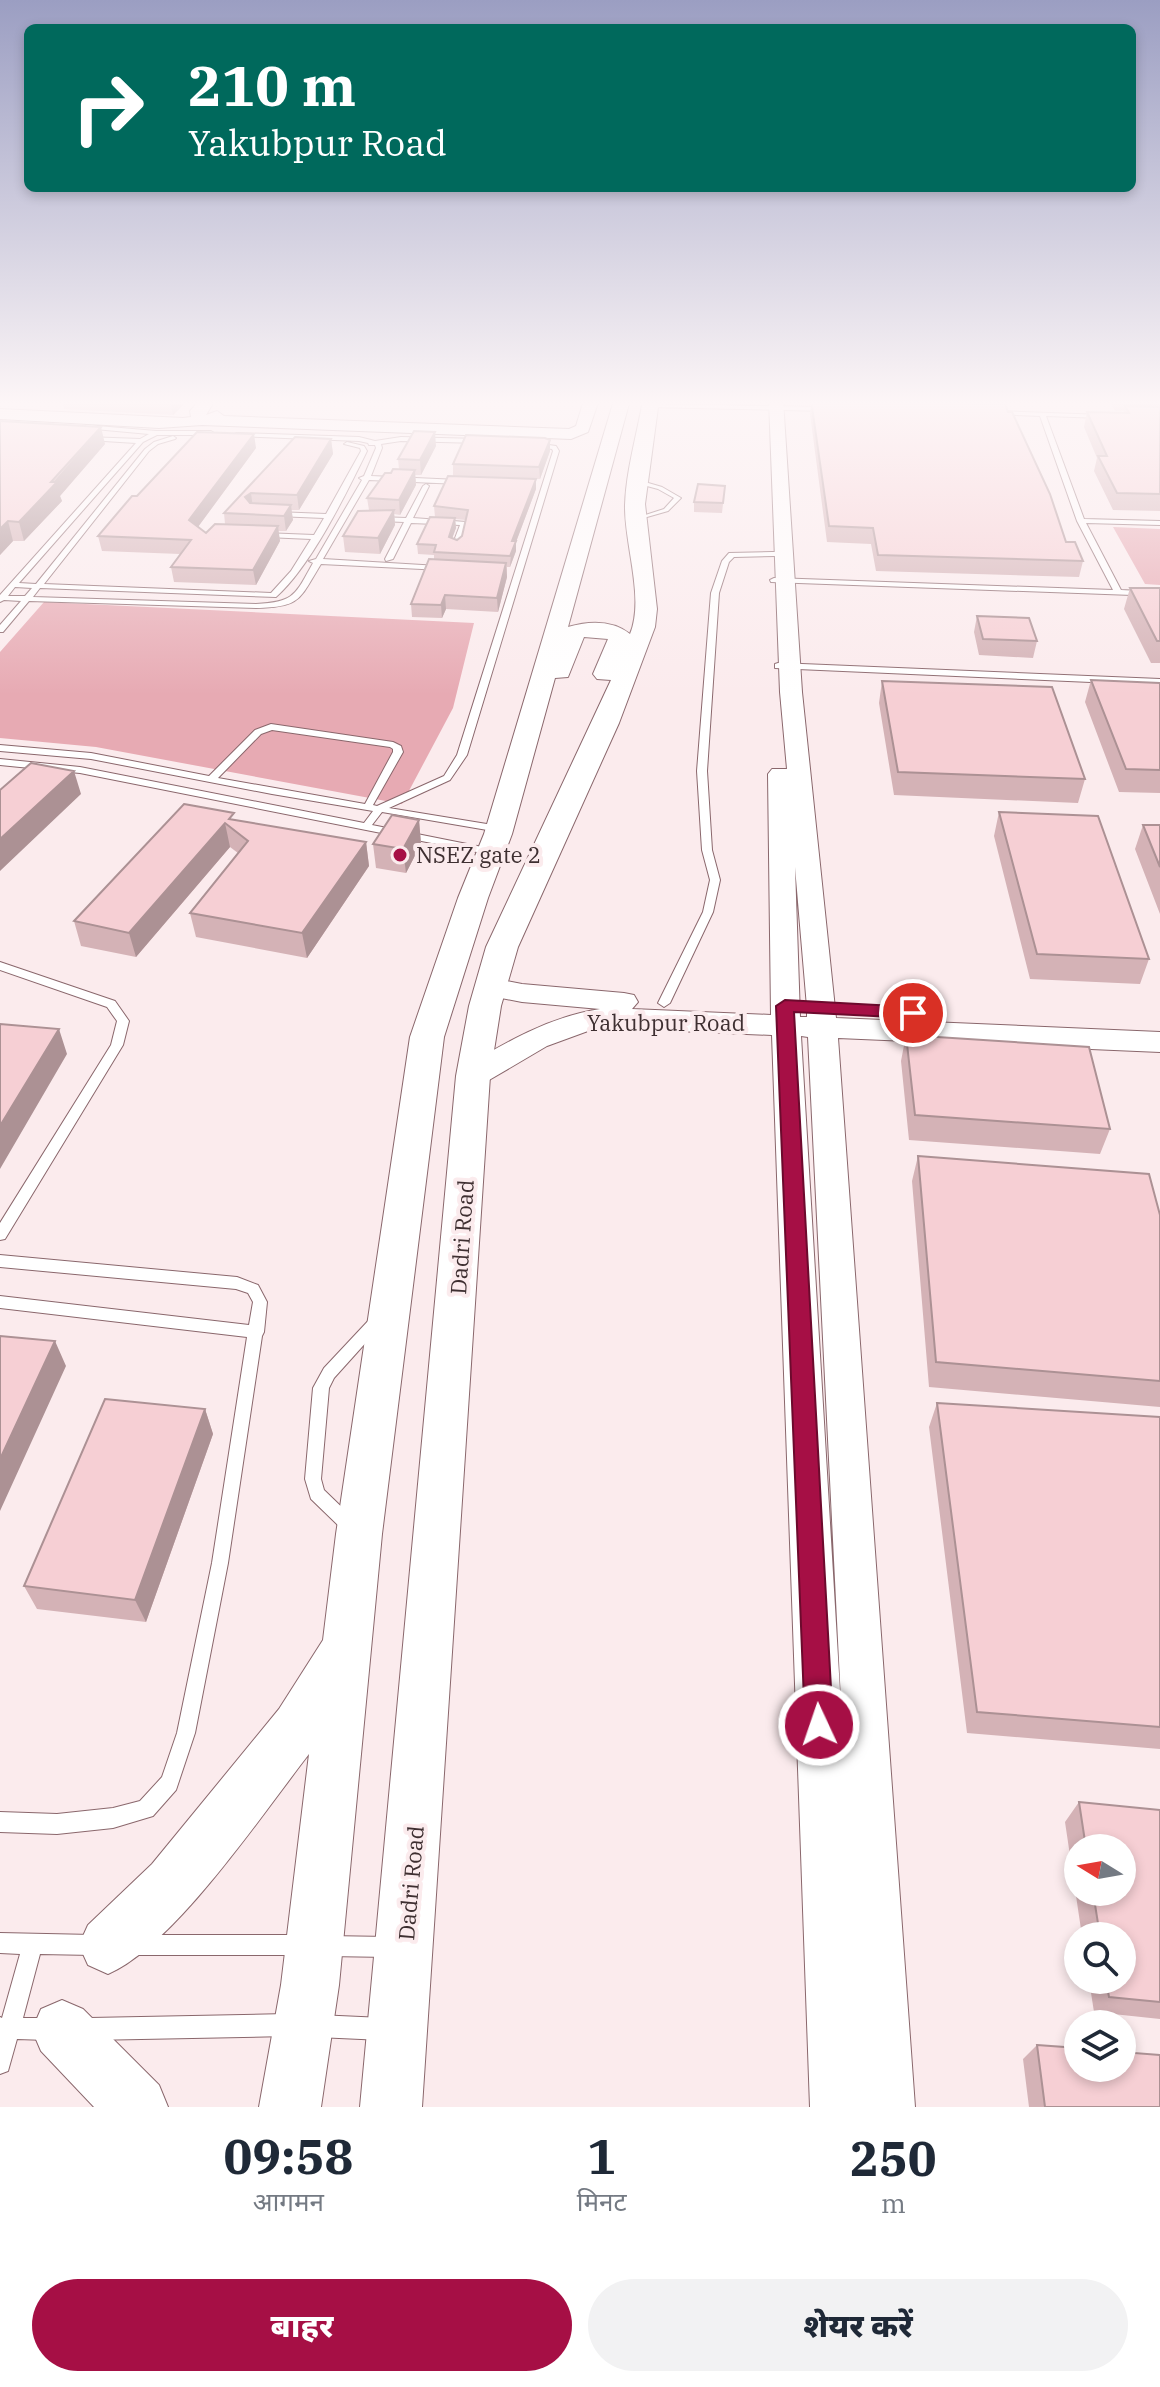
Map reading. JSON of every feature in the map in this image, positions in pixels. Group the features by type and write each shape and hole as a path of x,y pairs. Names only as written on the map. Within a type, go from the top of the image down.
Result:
{"main road":[{"path":"290,2107 314,1945 359,1534 427,1037 473,898 496,840 587,518 596,498"},
{"name":"Dadri Road","path":"391,2107 473,1076 502,947 606,723 644,627 646,609 639,498"},
{"path":"587,518 597,531 597,542 594,560 577,599 578,605 591,612 619,610 630,598 638,519"},
{"path":"530,713 555,688 574,633 603,630 620,637 596,694 598,710 606,723"},
{"path":"108,1945 172,1884 232,1810 297,1727 347,1647"},
{"path":"24,2028 137,2107"}],"street":[{"path":"774,498 784,666 821,1017 888,2107"},
{"path":"784,666 785,1016 837,2107"},
{"name":"Yakubpur Road","path":"491,987 553,997 664,1003 785,1016"},
{"name":"Yakubpur Road","path":"473,1076 525,1043 554,1029 586,1020 785,1016 1160,1026"},
{"name":"Yakubpur Road","path":"821,1017 1160,1042"}],"lane":[{"path":"1,599 90,498"},
{"path":"0,630 108,498"},
{"path":"271,606 273,595 283,587 302,561 336,498"},
{"path":"1,599 271,606 291,601 298,596 356,498"},
{"path":"389,559 420,498"},
{"path":"366,827 380,808 436,785 447,778 457,765 541,498"},
{"path":"638,519 653,498"},
{"path":"638,519 666,510 678,498"},
{"path":"1073,498 1081,521 1118,592"},
{"path":"268,514 358,518"},
{"path":"371,518 464,523 456,546"},
{"path":"1081,521 1160,523"},
{"path":"257,535 315,537"},
{"path":"664,1003 708,912 715,880 707,850 702,771 715,593 726,561 732,555 777,571 1160,594"},
{"path":"302,561 457,569"},
{"path":"503,571 518,572"},
{"path":"12,585 273,595"},
{"path":"784,666 1160,682"},
{"path":"211,779 258,732 271,727 393,745 398,752 368,806"},
{"path":"0,748 91,756 380,808 496,840"},
{"path":"0,762 80,770 366,827 496,840"},
{"path":"175,789 190,775"},
{"path":"0,966 111,1004 123,1021 117,1045 0,1235"},
{"path":"0,1261 237,1283 253,1289 260,1302 220,1563 186,1733 169,1783 146,1809 113,1818 57,1824 0,1822"},
{"path":"0,1302 257,1332"},
{"path":"359,1534 317,1494 313,1479 321,1388 329,1373 393,1303"},
{"path":"0,1943 406,1947"},
{"path":"0,2063 24,2028 33,1944"},
{"path":"24,2028 303,2025 398,2030"}],"shaded area":[{"path":"1113,527 1160,529 1160,585 1145,584"},
{"path":"44,602 474,623 453,708 402,804 96,747 0,738 0,652"}],"building":[{"path":"0,498 41,498 19,522 8,521 0,529"},
{"path":"130,498 205,498 189,520 206,533 215,524 278,526 253,570 171,567 191,540 98,536"},
{"path":"238,498 246,498 250,503 291,505 284,516 224,513"},
{"path":"438,498 529,498 512,541 516,541 510,556 434,552 436,545 417,544 430,517 455,518 449,537 457,540 462,536 468,510 434,506"},
{"path":"695,498 724,498 723,503 694,502"},
{"path":"825,498 1051,498 1066,542 1075,542 1083,561 878,555 873,528 829,526"},
{"path":"394,510 378,538 343,536 358,511"},
{"path":"429,559 506,563 497,598 445,595 441,605 411,604"},
{"path":"1130,588 1160,588 1160,641 1157,641"},
{"path":"977,616 1029,618 1037,641 983,639"},
{"path":"1091,680 1160,683 1160,770 1126,769"},
{"path":"882,681 1052,687 1085,779 898,772"},
{"path":"31,763 74,771 0,839 0,790"},
{"path":"184,804 234,813 229,819 366,842 302,933 190,913 248,841 225,823 129,933 74,921"},
{"path":"999,812 1098,816 1149,959 1037,954"},
{"path":"392,815 419,820 403,849 373,844"},
{"path":"1143,825 1160,825 1160,867"},
{"path":"0,1024 59,1029 0,1126"},
{"path":"906,1035 1089,1047 1110,1129 915,1115"},
{"path":"918,1156 1149,1174 1160,1215 1160,1381 936,1362"},
{"path":"0,1336 55,1341 0,1459"},
{"path":"105,1399 205,1409 135,1600 24,1586"},
{"path":"937,1403 1160,1417 1160,1727 977,1712"},
{"path":"1079,1802 1160,1810 1160,2002 1109,1997 1108,1994 1136,1994 1136,1922 1098,1922 1095,1906 1136,1906 1136,1834 1084,1834"},
{"path":"1037,2045 1064,2047 1064,2082 1136,2082 1136,2053 1160,2055 1160,2107 1045,2107"}],"place":[{"name":"NSEZ gate 2","path":"400,855"}],"route":[{"path":"819,1725 785,1006 913,1013"}]}
